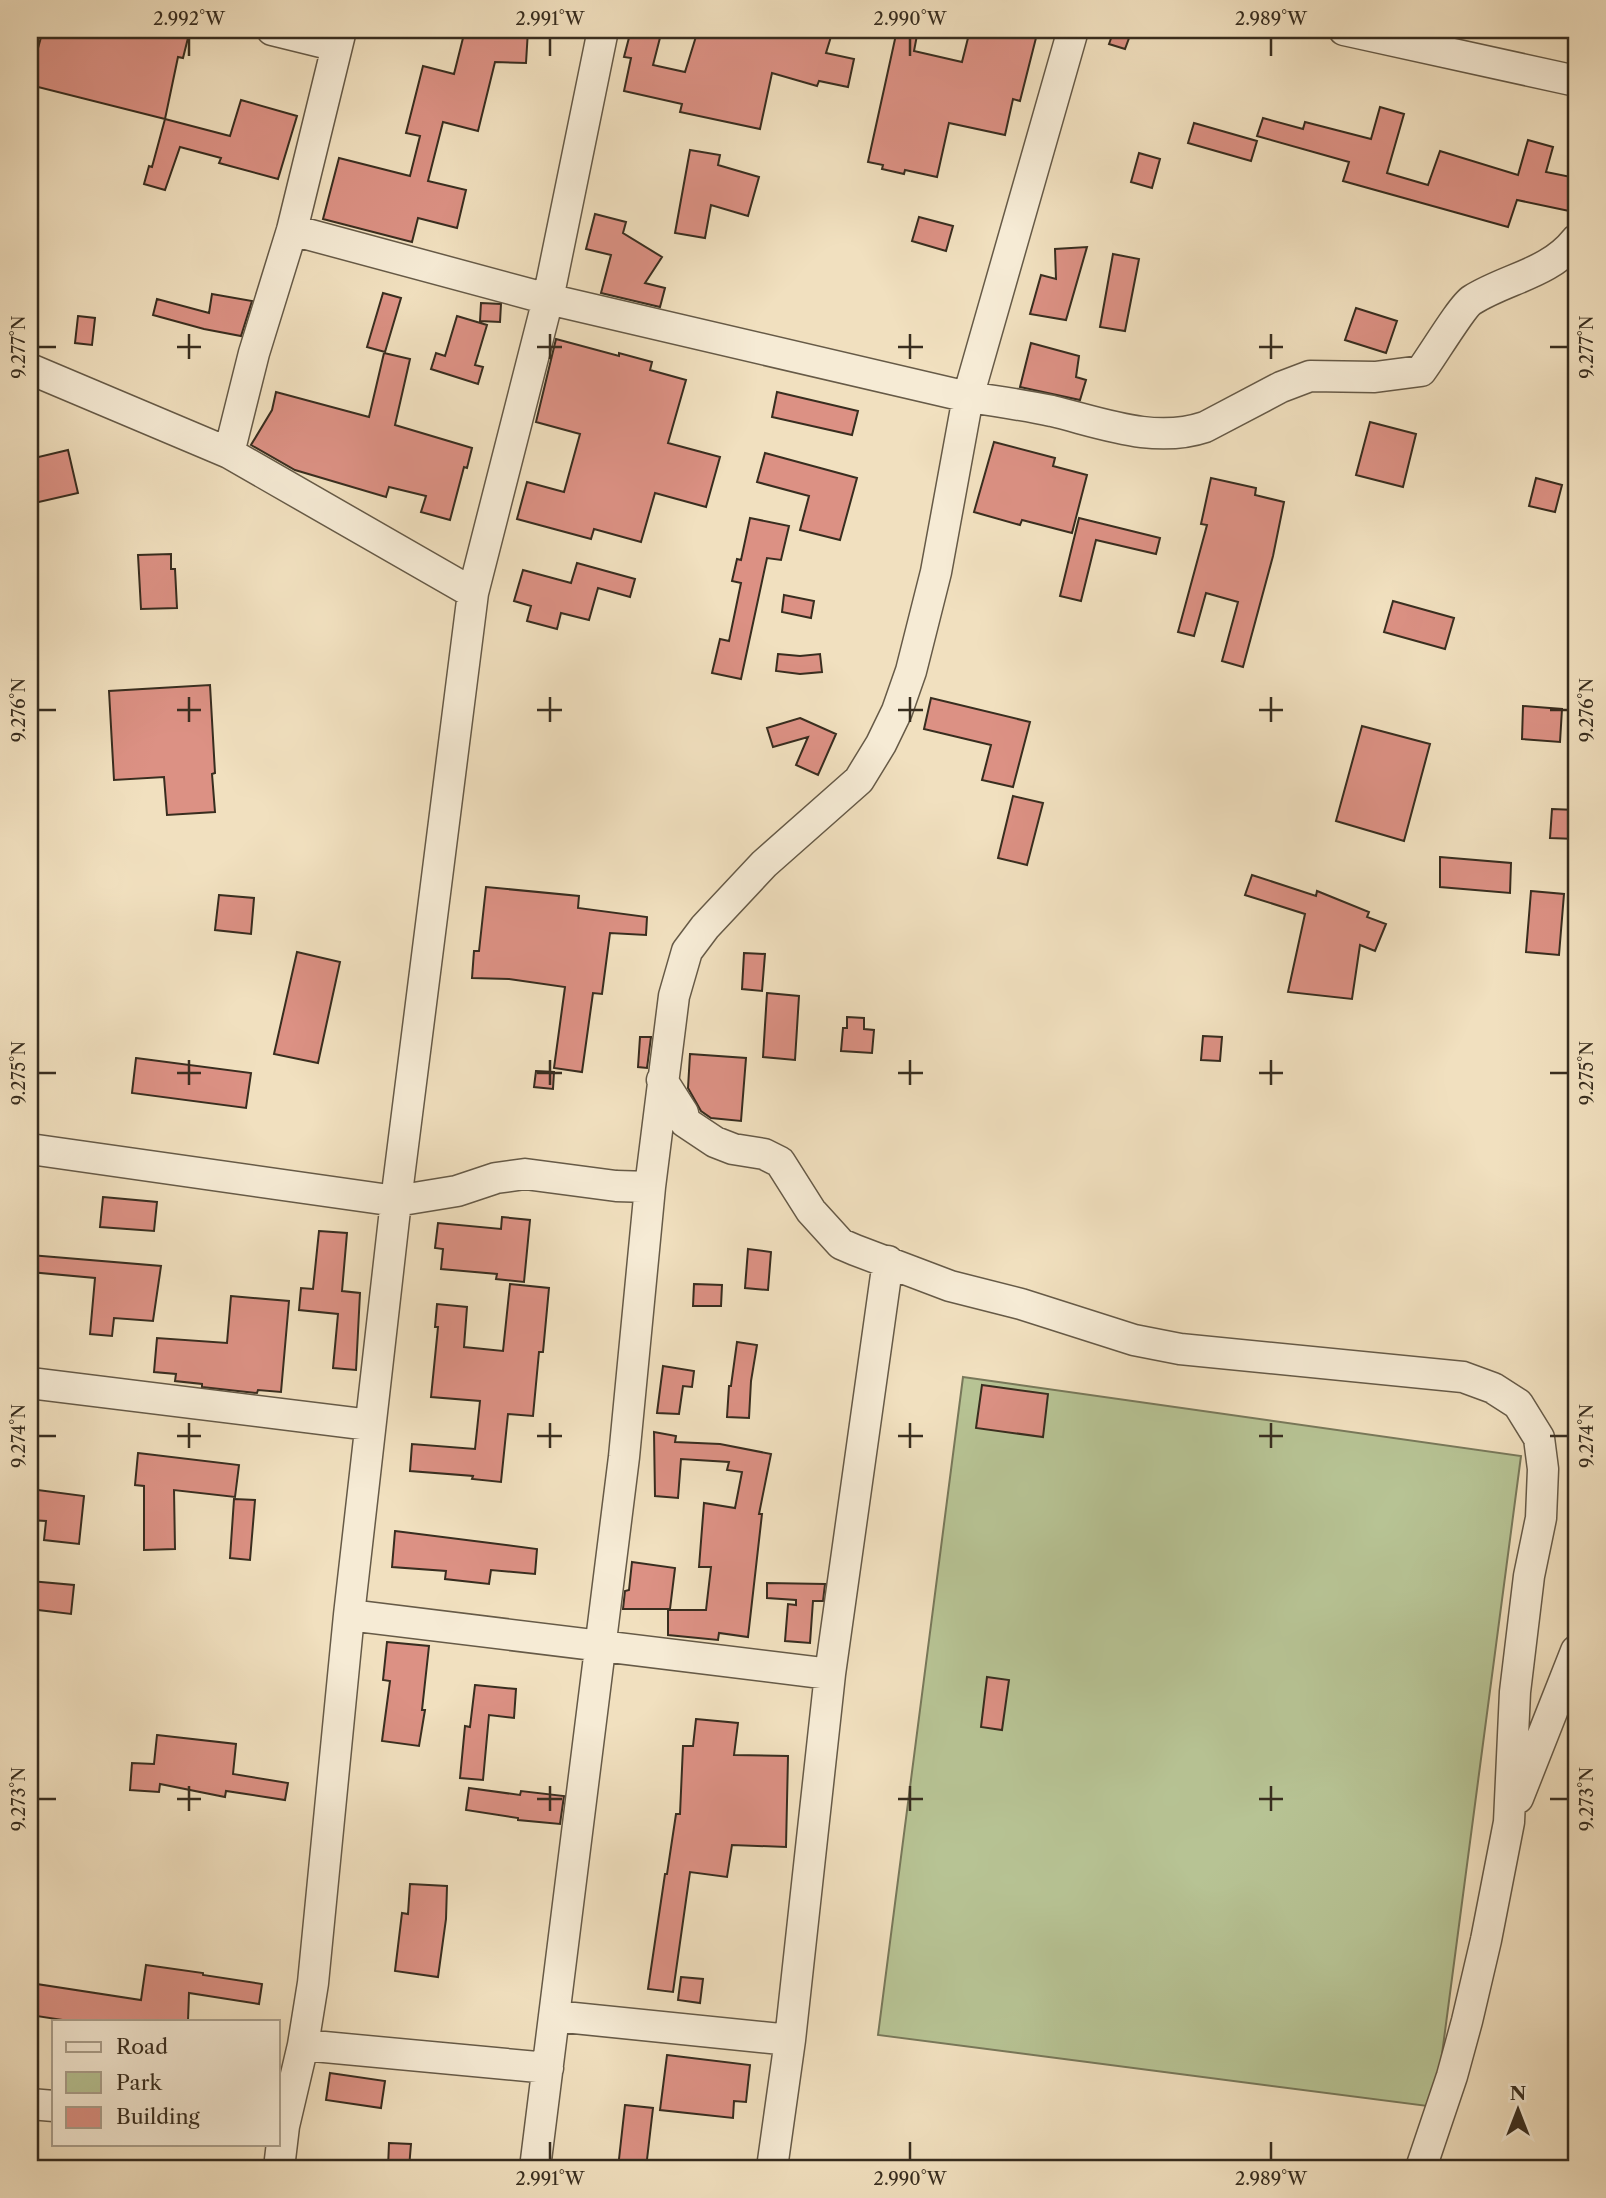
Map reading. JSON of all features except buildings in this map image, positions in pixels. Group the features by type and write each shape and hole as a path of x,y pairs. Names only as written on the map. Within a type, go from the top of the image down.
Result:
{"street":[{"path":"229,453 254,353 292,230 339,38 272,30"},
{"path":"279,2168 281,2126 303,2046 313,1983 370,1425 473,593 548,299 603,30"},
{"path":"535,2168 624,1457 650,1187 674,996 687,951 705,927 764,864 859,780 869,767 897,711 911,671 936,572 968,397 1073,30"},
{"path":"1344,30 1576,81"},
{"path":"292,230 548,299 968,397 1012,403 1133,431 1168,434 1191,432 1228,416 1281,387 1310,376 1375,377 1421,371 1470,301 1531,274 1552,261 1576,240"},
{"path":"30,369 229,453 473,593"},
{"path":"662,1080 683,1112 685,1122 715,1142 733,1149 764,1154 780,1161 801,1199 841,1244 950,1286 1134,1340 1180,1349 1454,1375 1493,1388 1518,1404 1539,1438 1543,1469 1541,1518 1530,1576 1516,1692 1509,1822 1467,2021 1452,2076 1421,2168"},
{"path":"30,1149 396,1202 457,1191 496,1178 525,1174 616,1186 650,1187"},
{"path":"772,2168 790,2040 830,1674 888,1261"},
{"path":"30,1384 370,1425"},
{"path":"349,1615 830,1674"},
{"path":"1509,1822 1576,1651"},
{"path":"554,2016 790,2040"},
{"path":"303,2046 548,2068"},
{"path":"30,2104 52,2106"}],"green space":[{"path":"963,1377 1521,1456 1435,2107 878,2035"}]}
